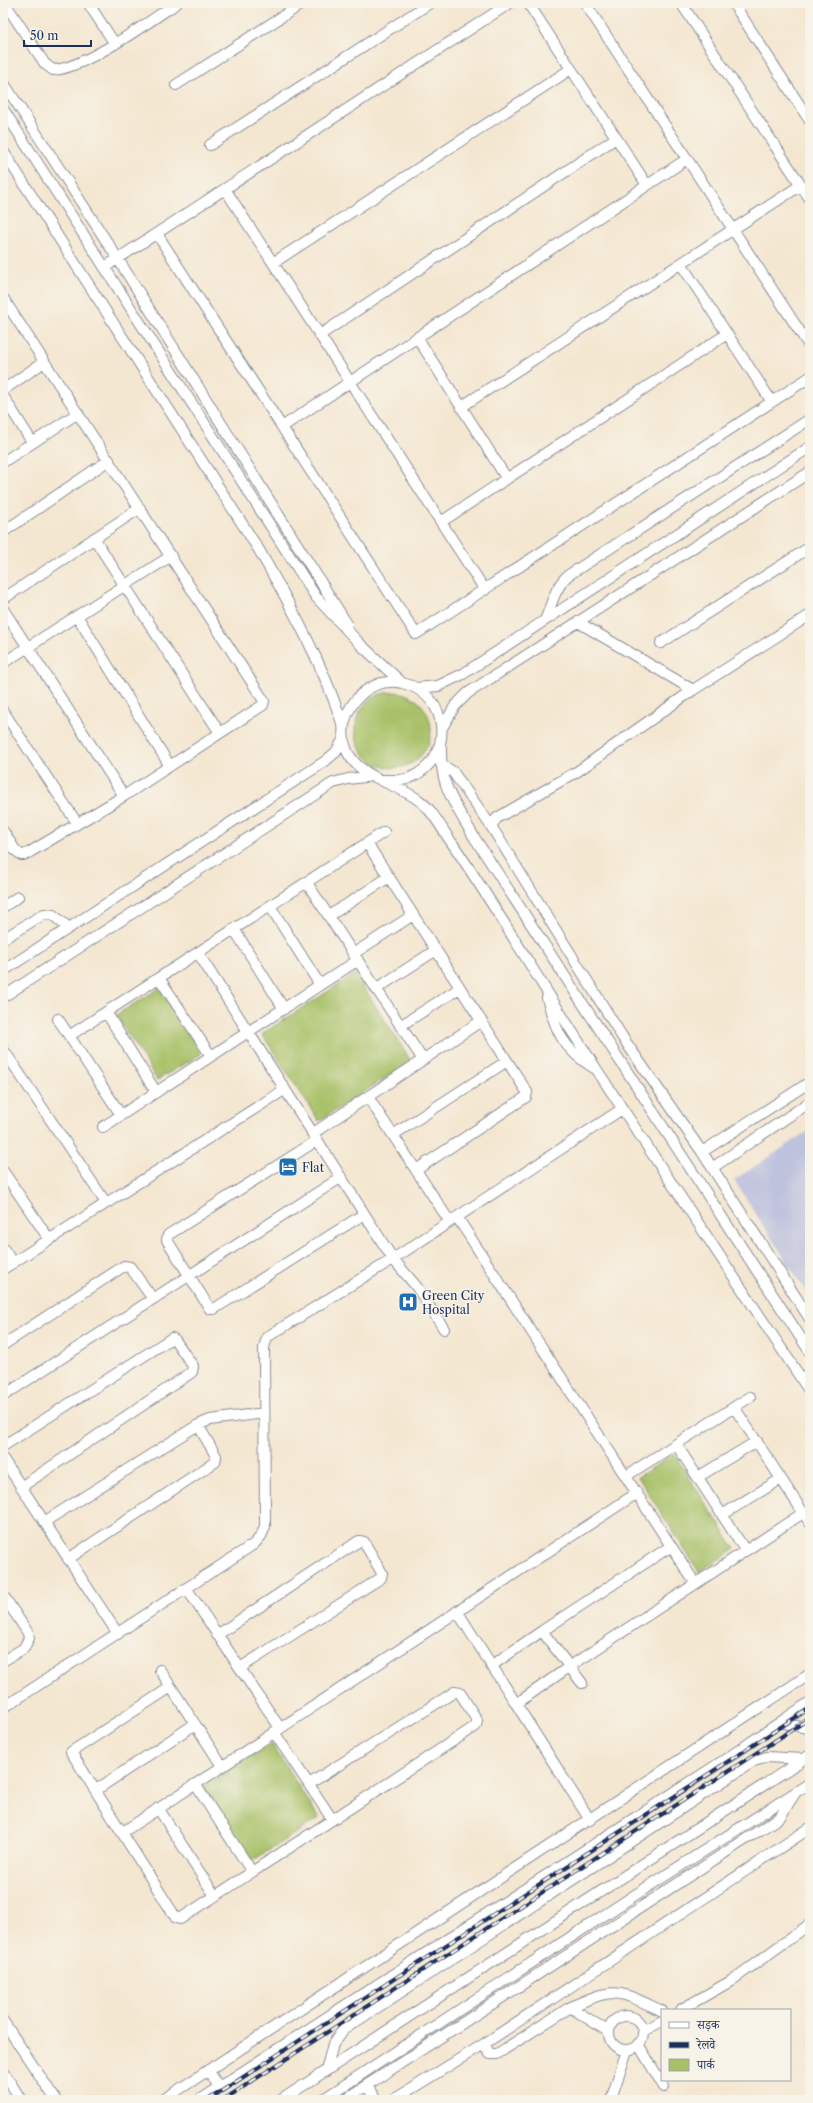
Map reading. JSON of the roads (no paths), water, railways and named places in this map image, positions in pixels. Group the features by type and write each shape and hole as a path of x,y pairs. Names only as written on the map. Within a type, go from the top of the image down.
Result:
{"street":[{"path":"5,3 45,64 53,70 68,68 114,44 177,3"},
{"path":"88,3 114,44"},
{"path":"176,85 303,3"},
{"path":"210,145 430,3"},
{"path":"105,267 510,3"},
{"path":"528,3 647,185"},
{"path":"585,3 810,347"},
{"path":"681,3 810,199"},
{"path":"733,3 810,121"},
{"path":"273,263 571,69"},
{"path":"3,82 118,259 360,644"},
{"path":"3,109 316,597 360,644 402,683"},
{"path":"20,136 33,128"},
{"path":"320,335 616,138"},
{"path":"4,156 259,550 291,606 334,698 343,726 343,740 347,753 362,771 404,790 423,803 453,846 622,1109 810,1392"},
{"path":"282,427 687,159"},
{"path":"461,407 801,186"},
{"path":"225,189 485,590"},
{"path":"157,234 416,634 810,377"},
{"path":"681,264 772,402"},
{"path":"3,298 264,701 263,705 124,796 24,855 21,855 15,850 3,831"},
{"path":"441,522 727,334"},
{"path":"417,337 507,479"},
{"path":"3,390 44,362"},
{"path":"3,396 32,442"},
{"path":"3,462 78,413"},
{"path":"546,618 555,592 560,583 567,576 810,419"},
{"path":"416,688 438,686 463,674 546,618 810,446"},
{"path":"3,532 109,460"},
{"path":"442,728 455,706 468,693 810,472"},
{"path":"3,599 140,508"},
{"path":"94,538 220,733"},
{"path":"661,643 810,547"},
{"path":"3,663 171,556"},
{"path":"3,608 124,796"},
{"path":"491,826 497,818 578,771 693,690 810,615"},
{"path":"77,616 170,766"},
{"path":"578,622 693,690"},
{"path":"343,726 355,698 370,687 393,682 402,683 416,688 434,704 442,728 441,764 446,789 474,837 810,1352"},
{"path":"3,711 77,823"},
{"path":"3,970 324,762 336,752 343,740"},
{"path":"384,780 411,778 429,765 435,757 441,742"},
{"path":"441,764 453,772 491,826 623,1038 702,1152 810,1319"},
{"path":"3,997 333,783 348,779 373,776"},
{"path":"69,1036 384,832"},
{"path":"367,843 527,1090 528,1095 416,1170"},
{"path":"329,916 389,877"},
{"path":"307,882 423,1060"},
{"path":"3,907 18,897"},
{"path":"270,906 320,985"},
{"path":"3,939 44,914 53,915 69,928"},
{"path":"103,1127 320,985 355,957 413,915"},
{"path":"234,929 284,1009"},
{"path":"376,989 436,950"},
{"path":"198,953 393,1260 416,1286 444,1329"},
{"path":"160,978 211,1056"},
{"path":"400,1026 460,988"},
{"path":"106,1012 156,1092"},
{"path":"58,1019 121,1115"},
{"path":"364,1214 214,1309 210,1309 167,1240 168,1235 314,1137 368,1097 481,1021"},
{"path":"3,1049 106,1204"},
{"path":"393,1135 507,1061"},
{"path":"702,1152 810,1082"},
{"path":"3,1269 284,1090"},
{"path":"368,1097 416,1170 454,1219 626,1476 695,1583"},
{"path":"712,1168 810,1102"},
{"path":"3,1708 187,1589 254,1544 262,1536 265,1528 264,1348 267,1337 393,1260 622,1109"},
{"path":"3,1171 50,1239"},
{"path":"3,1396 340,1178"},
{"path":"3,1248 13,1263"},
{"path":"3,1345 124,1266 130,1267 153,1299"},
{"path":"3,1446 172,1338 193,1366 192,1372 21,1488"},
{"path":"626,1476 750,1397"},
{"path":"734,1407 810,1523"},
{"path":"44,1522 198,1425 210,1420 264,1413"},
{"path":"68,1559 215,1462 216,1456 198,1425"},
{"path":"698,1478 757,1441"},
{"path":"676,1444 745,1550"},
{"path":"3,1460 118,1634"},
{"path":"722,1515 781,1479"},
{"path":"123,1832 637,1493"},
{"path":"516,1704 569,1666 804,1513"},
{"path":"217,1635 359,1541 364,1542 382,1573 381,1578 240,1668"},
{"path":"491,1666 671,1546"},
{"path":"187,1589 240,1668 309,1784 332,1819"},
{"path":"3,1596 28,1633 29,1638 24,1648 3,1662"},
{"path":"457,1611 590,1820"},
{"path":"542,1631 582,1683"},
{"path":"160,1670 222,1766"},
{"path":"163,2100 810,1674"},
{"path":"171,1687 72,1750 72,1754 123,1832 176,1918 180,1919 478,1724 460,1693 456,1691 453,1692 309,1784"},
{"path":"199,2100 780,1722 808,1707"},
{"path":"780,1722 810,1729"},
{"path":"96,1790 195,1724"},
{"path":"326,2071 333,2044 343,2030 754,1761 767,1757 807,1757"},
{"path":"281,2100 807,1757"},
{"path":"322,2100 635,1895 810,1783"},
{"path":"195,1784 252,1872"},
{"path":"344,2100 780,1817 794,1793"},
{"path":"158,1808 215,1896"},
{"path":"393,2100 484,2044 810,1828"},
{"path":"682,2009 731,1982 810,1924"},
{"path":"484,2044 490,2054 497,2054 569,2008 597,1995 614,1992 627,1994 661,2011"},
{"path":"569,2008 573,2009 609,2032"},
{"path":"611,2100 627,2050 638,2044 643,2037 643,2031 638,2021 628,2016 618,2018 613,2022 609,2032 610,2038 616,2046 627,2050"},
{"path":"3,2020 56,2100"},
{"path":"643,2031 661,2022"},
{"path":"638,2044 664,2087"},
{"path":"208,2070 219,2087"},
{"path":"3,2071 21,2100"},
{"path":"366,2086 376,2100"}],"railway":[{"path":"208,2100 810,1708"},
{"path":"223,2100 810,1718"}],"place":[{"name":"Flat","path":"288,1167"},
{"name":"Green City Hospital","path":"408,1302"}]}
